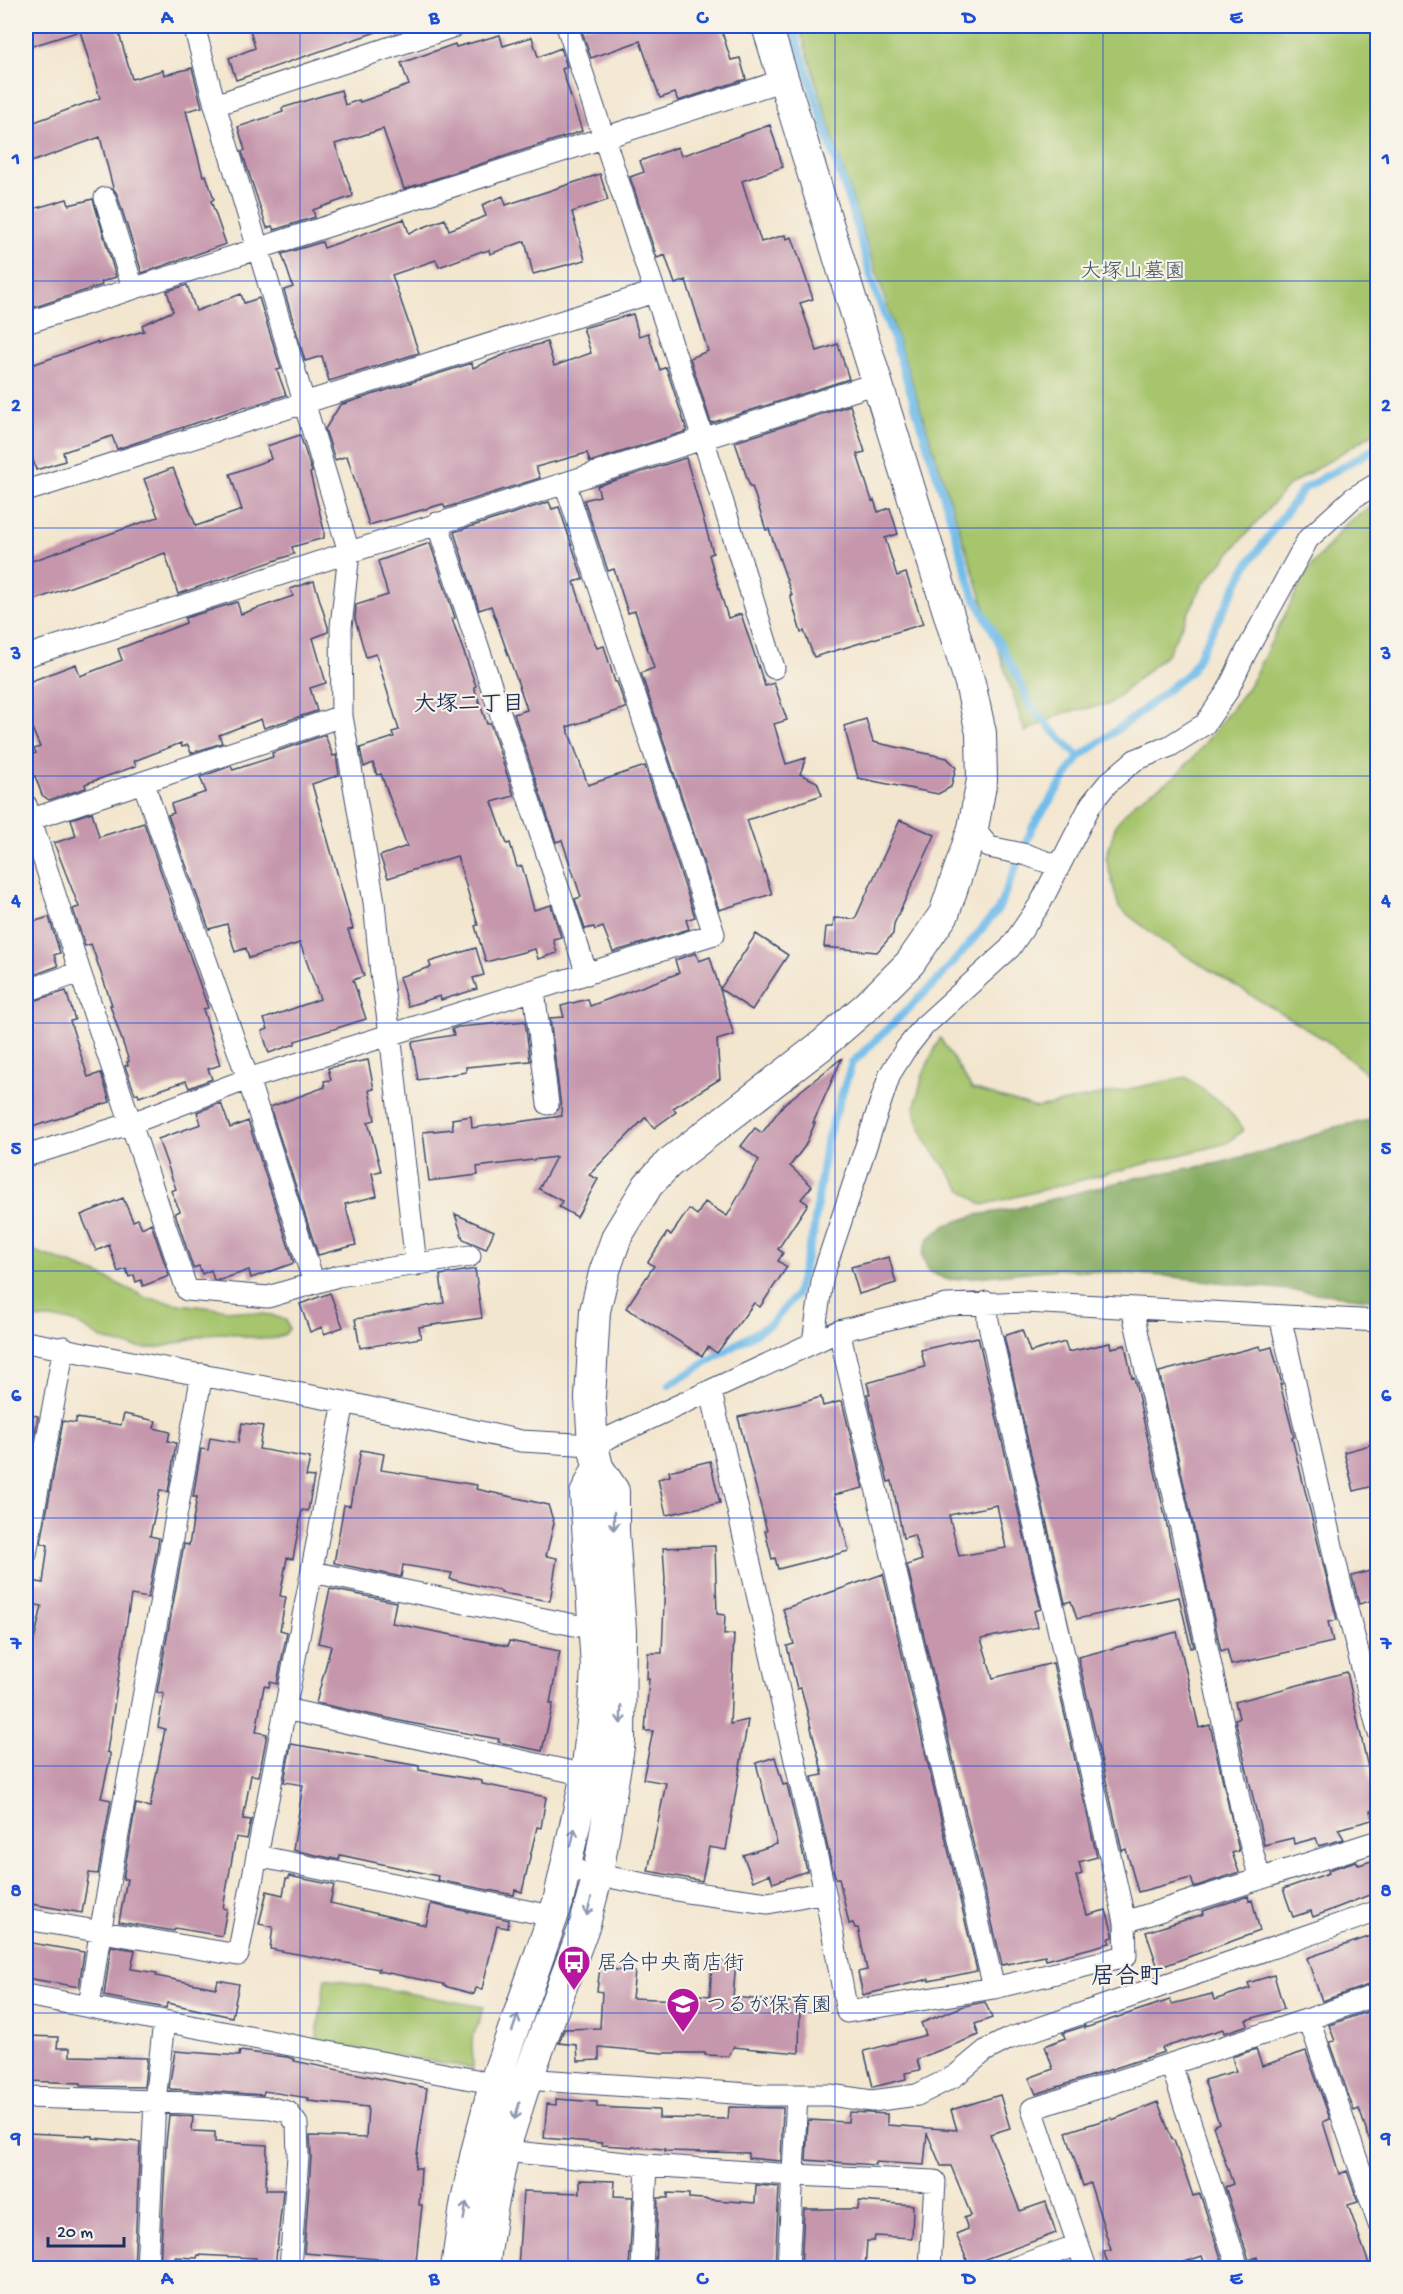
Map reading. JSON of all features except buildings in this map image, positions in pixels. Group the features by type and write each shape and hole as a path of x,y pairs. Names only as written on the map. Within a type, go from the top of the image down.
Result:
{"street":[{"path":"194,26 215,105 349,552 341,627 342,716 374,902 416,1264"},
{"path":"215,105 455,26"},
{"path":"567,26 703,438 774,668"},
{"path":"484,2268 492,2210 504,2151 523,2091 585,1924 598,1875 620,1741 621,1631 614,1531 614,1491 596,1456 590,1398 595,1311 604,1273 617,1236 648,1185 669,1163 822,1045 867,1006 910,963 944,914 981,838 981,733 970,683 767,26"},
{"path":"26,323 784,80"},
{"path":"105,198 133,288"},
{"path":"26,491 654,292"},
{"path":"26,656 877,383"},
{"path":"26,1156 132,1123 248,1078 714,933 565,483"},
{"path":"813,1342 823,1275 890,1074 905,1050 924,1026 1010,948 1040,904 1092,804 1108,783 1135,760 1170,746 1205,724 1227,692 1245,654 1308,539 1353,498 1377,483"},
{"path":"437,523 587,974"},
{"path":"342,716 144,782 27,815 187,1290 268,1297 338,1276 470,1256"},
{"path":"144,782 248,1078 314,1283"},
{"path":"981,838 1058,866"},
{"path":"26,991 80,972"},
{"path":"534,990 548,1104"},
{"path":"711,1392 825,1892 847,2012 994,1988 1126,1956 1125,1922 991,1332 987,1302"},
{"path":"26,1341 344,1402 596,1456 711,1392 813,1342 839,1331 946,1305 987,1302 1377,1321"},
{"path":"1132,1308 1243,1817 1260,1879"},
{"path":"1280,1316 1377,1731"},
{"path":"839,1331 994,1988"},
{"path":"26,1554 64,1347"},
{"path":"89,2007 100,1933 202,1374"},
{"path":"26,1919 238,1955 344,1402"},
{"path":"456,2268 474,2163 494,2084 558,1902 586,1775 594,1704 594,1629 585,1494 596,1456"},
{"path":"312,1572 594,1629"},
{"path":"285,1709 586,1775"},
{"path":"1125,1922 1377,1840"},
{"path":"257,1856 552,1916"},
{"path":"567,1869 687,1892 768,1903 825,1892"},
{"path":"539,2080 764,2095 830,2096 872,2101 917,2095 955,2076 985,2052 1008,2038 1377,1911"},
{"path":"1086,2268 1032,2109 1309,2019 1377,1994"},
{"path":"26,1995 476,2080"},
{"path":"1309,2019 1377,2222"},
{"path":"147,2268 155,2101 164,2022"},
{"path":"1171,2064 1238,2268"},
{"path":"788,2268 796,2095"},
{"path":"26,2097 155,2101 271,2108 288,2112 297,2124 298,2156 290,2268"},
{"path":"504,2151 647,2165 793,2175 935,2181 930,2268"},
{"path":"642,2268 647,2165"},
{"path":"1013,2268 1078,2245"}],"green space":[{"name":"大塚山墓園","path":"799,26 1377,26 1377,431 1288,486 1203,584 1168,653 1109,704 1063,713 1025,732"},
{"path":"1377,503 1377,1082 1327,1041 1165,943 1119,908 1106,858 1116,824 1135,802 1173,778 1195,756 1249,686 1307,571 1348,522"},
{"path":"940,1038 972,1089 1037,1108 1186,1077 1226,1107 1244,1130 1227,1143 983,1205 961,1189 925,1140 914,1110 923,1074"},
{"path":"1378,1120 1377,1300 1165,1276 1056,1269 948,1280 929,1272 922,1255 929,1238 946,1225 977,1215 1013,1209 1139,1177 1219,1163 1290,1144 1335,1127"},
{"path":"26,1248 98,1274 147,1298 271,1315 286,1320 289,1329 277,1338 215,1333 164,1346 144,1348 104,1339 71,1321 26,1317"},
{"path":"325,1978 484,2007 472,2040 473,2068 316,2043"}],"waterway":[{"path":"792,26 857,226 874,288 894,340 973,594 1032,709 1079,757"},
{"path":"669,1385 772,1323 796,1295 813,1234 826,1143 852,1063 939,979 998,910 1033,826 1079,757 1137,715 1191,671 1246,567 1303,489 1378,447"},
{"path":"587,1845 594,1806"}],"place":[{"name":"居合中央商店街","path":"574,1991"},
{"name":"つるが保育園","path":"683,2033"}],"district":[{"name":"大塚二丁目","path":"469,702"},
{"name":"居合町","path":"1127,1975"}]}
